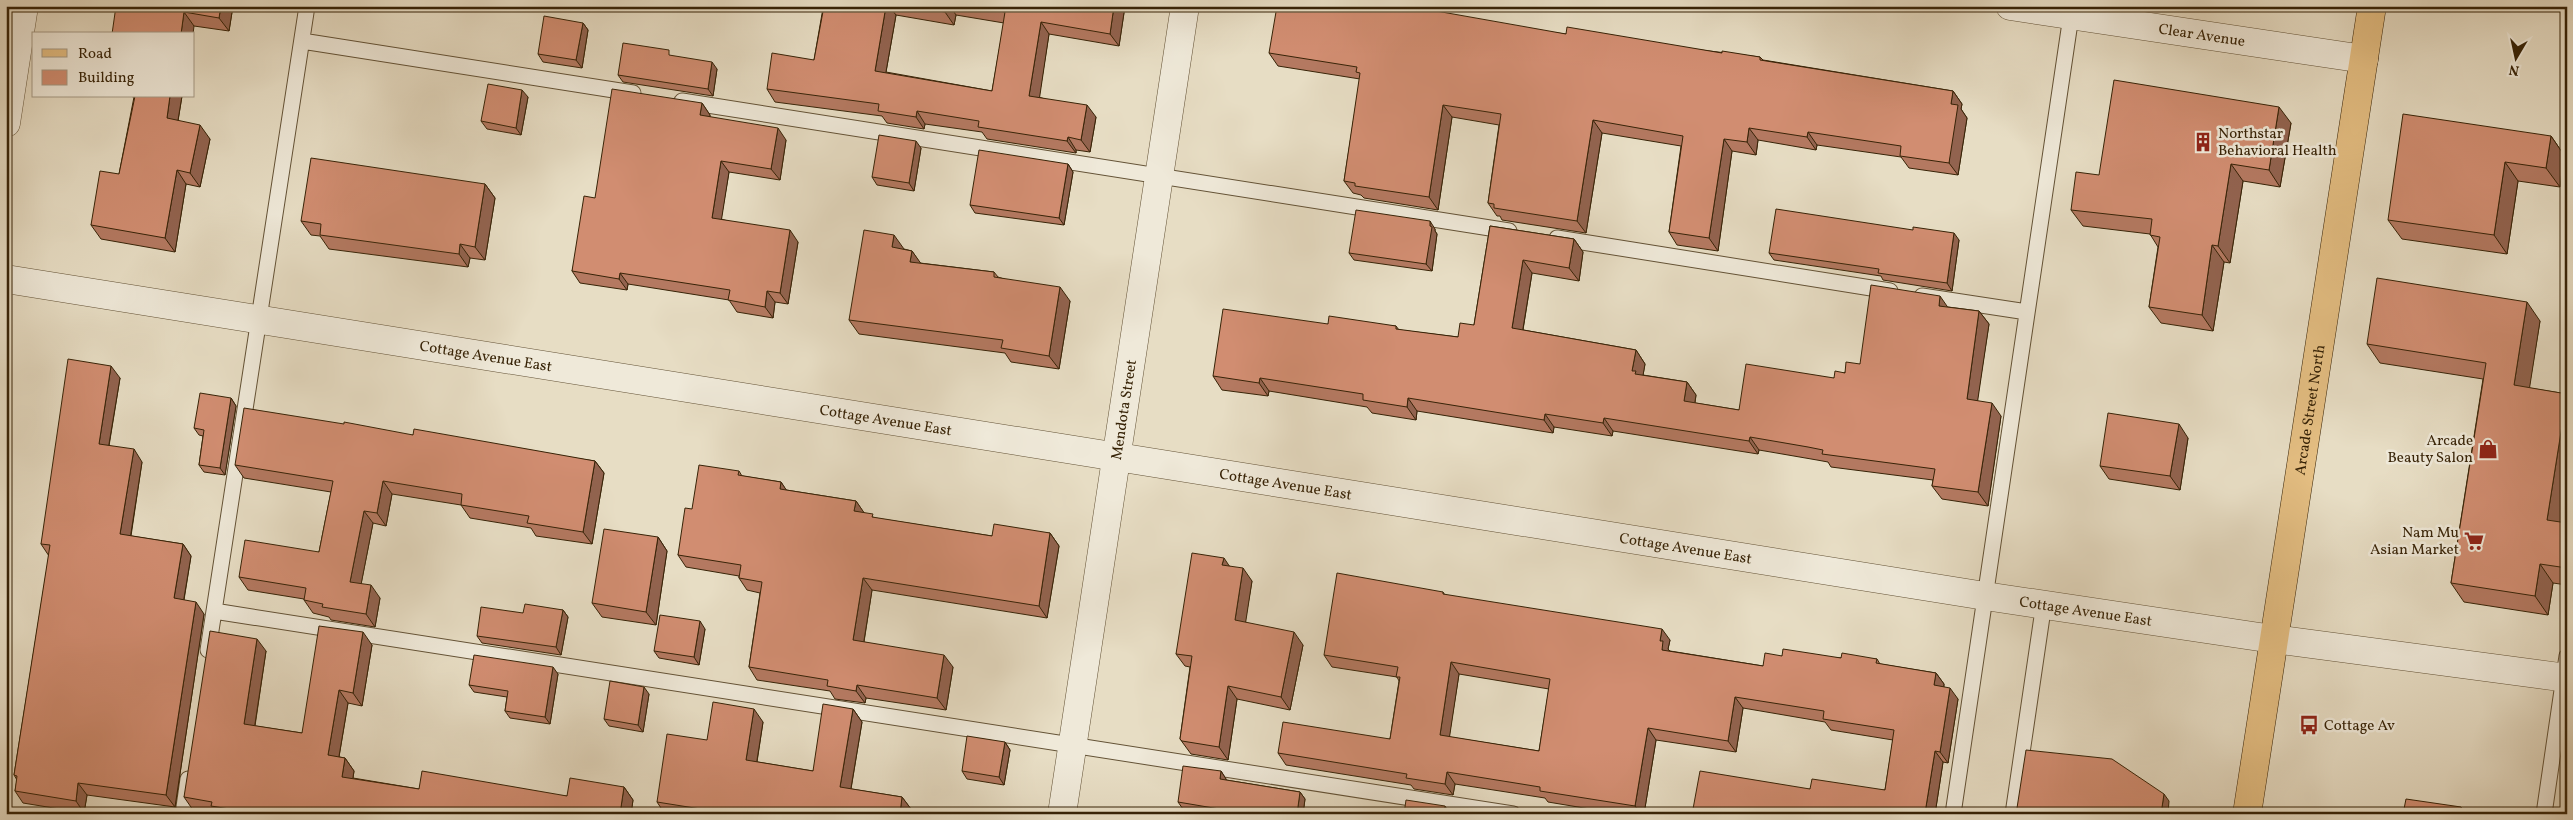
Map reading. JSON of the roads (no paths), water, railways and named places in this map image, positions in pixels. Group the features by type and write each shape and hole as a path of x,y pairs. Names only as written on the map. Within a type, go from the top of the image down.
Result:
{"main road":[{"name":"Arcade Street North","path":"2247,814 2372,6"}],"street":[{"path":"6,123 24,6"},
{"name":"Mendota Street","path":"1062,814 1118,457 1185,6"},
{"name":"Clear Avenue","path":"2010,6 2072,11 2364,60"},
{"name":"Cottage Avenue East","path":"6,279 1985,596 2044,603 2273,639 2566,671"}],"lane":[{"path":"205,669 307,6"},
{"path":"1953,814 2072,11"},
{"path":"302,41 647,95"},
{"path":"667,98 2027,312"},
{"path":"2013,814 2044,603"},
{"path":"214,611 1513,814"},
{"path":"2544,814 2566,671"},
{"path":"183,814 190,766"}],"place":[{"name":"Northstar Behavioral Health","path":"2203,142"},
{"name":"Arcade Beauty Salon","path":"2488,449"},
{"name":"Nam Mu Asian Market","path":"2474,541"},
{"name":"Cottage Av","path":"2309,725"}]}
